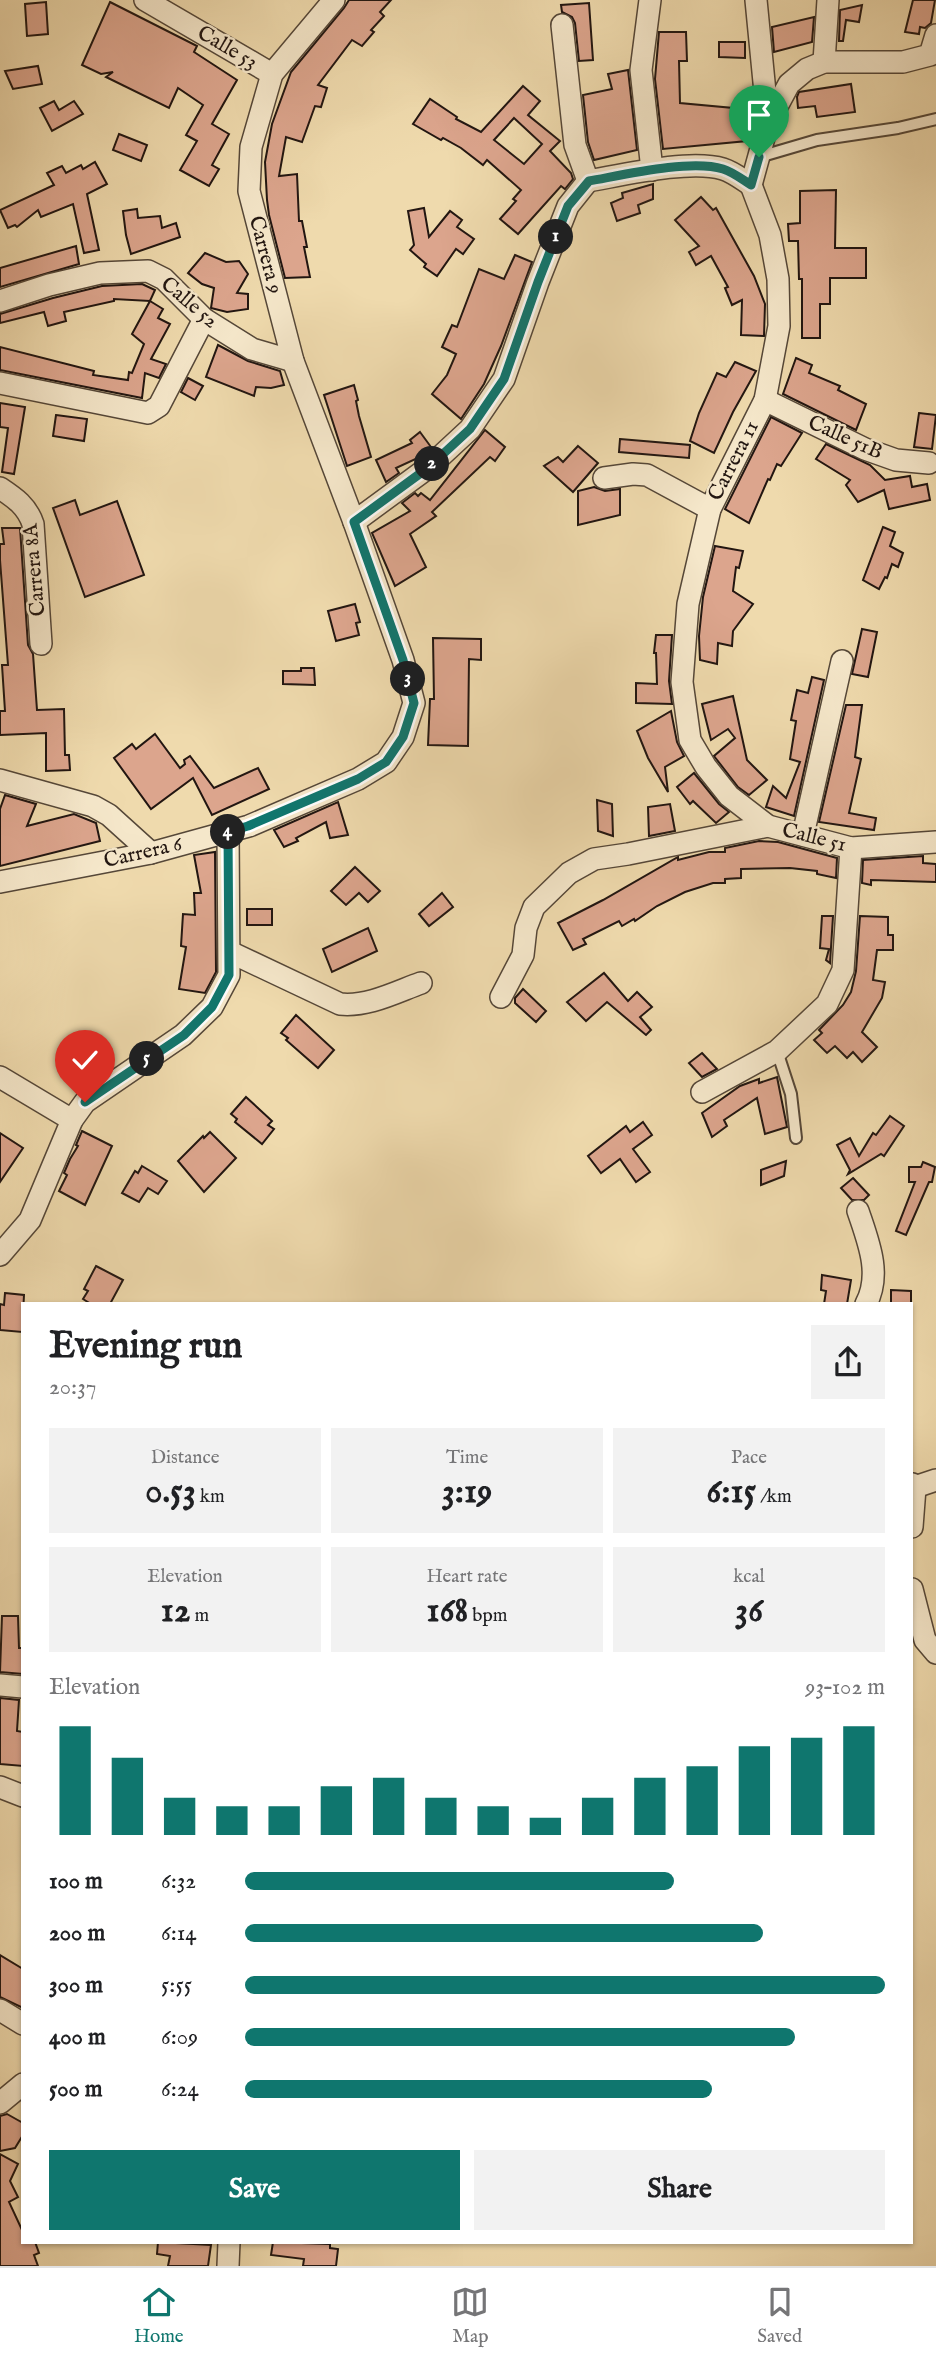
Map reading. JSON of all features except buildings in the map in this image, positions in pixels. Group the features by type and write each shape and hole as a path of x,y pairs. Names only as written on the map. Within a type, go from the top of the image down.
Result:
{"street":[{"name":"Calle 53","path":"145,0 272,74"},
{"name":"Carrera 9","path":"334,0 272,74 251,146 249,191 293,361 354,522"},
{"path":"650,0 641,70 652,170"},
{"path":"756,0 768,123"},
{"path":"824,62 828,0"},
{"path":"562,24 575,145 589,181"},
{"path":"354,522 429,467 470,429 504,379 568,206 589,181 652,170 698,167 723,169 751,185 768,123 789,84 807,69 824,62 903,62 933,45"},
{"name":"Carrera 11","path":"690,740 682,682 688,604 710,509 765,400 779,326 778,279 770,235 751,185"},
{"name":"Calle 52","path":"0,301 49,285 100,273 149,271 164,279 204,319 252,349 293,361"},
{"path":"0,383 149,413 159,406 204,319"},
{"name":"Calle 51B","path":"765,400 865,449 896,460 929,463"},
{"path":"604,478 647,475 710,509"},
{"name":"Carrera 8A","path":"0,488 19,501 29,512 33,524 41,644"},
{"name":"Carrera 6","path":"0,882 151,853 248,826 358,779 386,762 403,737 414,703 403,660 354,522"},
{"path":"803,835 842,662"},
{"name":"Calle 51","path":"690,740 729,796 768,826 851,848 936,842"},
{"path":"0,780 93,806 109,815 151,853"},
{"path":"501,997 523,955 526,928 534,907 569,873 594,859 628,855 768,826"},
{"path":"0,1255 30,1220 72,1120 85,1102 184,1035 212,1007 229,975 228,832"},
{"path":"702,1092 778,1051 827,1003 843,970 851,848"},
{"path":"230,952 340,1004 367,1002 421,983"},
{"path":"0,1077 72,1120"},
{"path":"859,1211 874,1261 872,1293 867,1302"},
{"path":"913,1487 936,1480"},
{"path":"913,1594 925,1640 936,1653"},
{"path":"0,1685 21,1687"},
{"path":"0,1787 21,1795"},
{"path":"0,2010 21,2023"},
{"path":"0,2103 21,2086"},
{"path":"228,2266 229,2244"}],"lane":[{"path":"759,157 817,140 898,128 936,119"},
{"path":"778,1051 791,1094 796,1138"}],"route":[{"path":"85,1102 184,1035 212,1007 229,975 228,832 358,779 386,762 403,737 414,703 403,660 354,522 429,467 470,429 504,379 568,206 589,181 652,170 698,167 723,169 751,185 759,157"}]}
